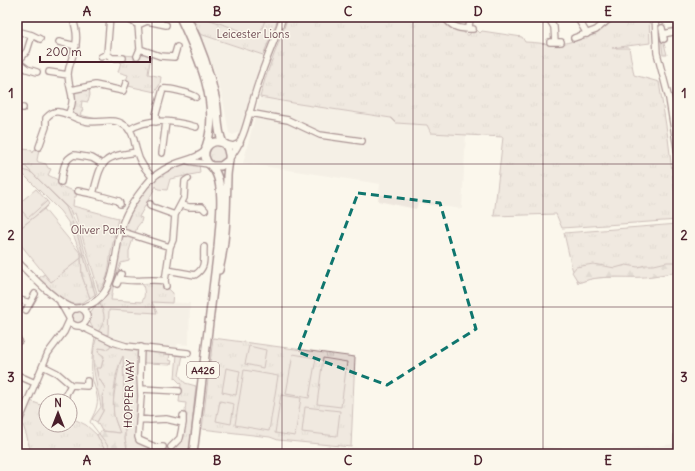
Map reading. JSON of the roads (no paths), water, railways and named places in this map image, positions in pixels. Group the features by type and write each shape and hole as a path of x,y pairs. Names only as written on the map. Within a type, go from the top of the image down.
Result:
{"main road":[{"path":"180,17 198,59 209,100 211,125 205,149 206,159 210,165 221,166 229,160 228,150 219,134 217,108 209,74 199,44 187,17"},
{"path":"205,149 214,142 224,144"},
{"name":"A426","path":"213,286 218,275 226,238 227,177 229,160"},
{"name":"A426","path":"193,454 218,248 221,189 215,169 210,165"}],"street":[{"path":"68,115 73,104 72,90 68,75 76,46 74,17"},
{"path":"107,54 110,17"},
{"path":"124,17 138,25"},
{"path":"138,25 147,21 163,24 162,17"},
{"path":"229,160 240,143 269,53 283,17"},
{"path":"444,17 450,25 469,30 470,17"},
{"path":"512,17 519,17"},
{"path":"548,17 554,27 555,42"},
{"path":"578,17 587,34"},
{"path":"655,17 657,53 669,99 678,154"},
{"path":"574,38 596,30 608,20"},
{"path":"137,56 140,49 138,25"},
{"path":"17,31 40,39"},
{"path":"663,33 678,31"},
{"path":"32,35 27,51 17,62 33,73"},
{"path":"59,42 76,46"},
{"path":"140,49 160,56 177,58 177,47"},
{"path":"101,57 107,54"},
{"path":"107,54 112,58 123,58"},
{"path":"48,72 68,75"},
{"path":"72,90 95,85 123,94 126,83"},
{"path":"156,122 160,88 193,93"},
{"path":"42,145 46,127 46,118 53,112 58,111 78,120 87,122 111,120 119,122 129,130 135,140 137,152 145,169 153,178"},
{"path":"249,113 288,120 320,134 362,141"},
{"path":"129,130 141,124 156,122 178,122 196,127"},
{"path":"162,153 166,122"},
{"path":"224,144 233,146 240,143"},
{"path":"17,149 17,158"},
{"path":"64,332 85,323 86,317 109,284 120,231 127,213 146,184 159,172 174,165 196,158 205,149"},
{"path":"94,194 102,164 112,157 137,152"},
{"path":"60,179 68,159 74,155 92,158 102,164"},
{"path":"188,161 210,165"},
{"path":"119,279 134,282 146,280 165,284 176,215 184,198 185,180"},
{"path":"78,190 121,201"},
{"path":"182,205 189,207 202,207 204,210"},
{"path":"149,206 176,215"},
{"path":"120,231 170,247"},
{"path":"167,270 195,274 201,271 203,264 203,250"},
{"path":"17,261 58,299 70,307 82,309 94,333"},
{"path":"26,310 35,294"},
{"path":"17,299 30,303"},
{"path":"58,299 65,309 72,324 86,328 113,342 126,346 188,353"},
{"path":"17,426 48,353 64,332 71,312 96,302"},
{"name":"HOPPER WAY","path":"141,347 141,396 138,437 139,440 155,447 163,446"},
{"path":"43,366 56,373 71,385 88,385"},
{"path":"17,375 35,383"},
{"path":"67,393 71,385"},
{"path":"141,389 179,391"},
{"path":"171,447 180,438 183,416"},
{"path":"139,419 166,420 183,423"},
{"path":"677,454 678,428"}],"waterway":[{"path":"17,168 32,173 66,207 77,234 96,297"},
{"path":"98,332 104,321 104,314 99,302"},
{"path":"95,337 92,356 92,377 97,403 90,422 106,443 112,454"}],"park label":[{"name":"Leicester Lions","path":"253,34"},
{"name":"Oliver Park","path":"98,230"}]}
